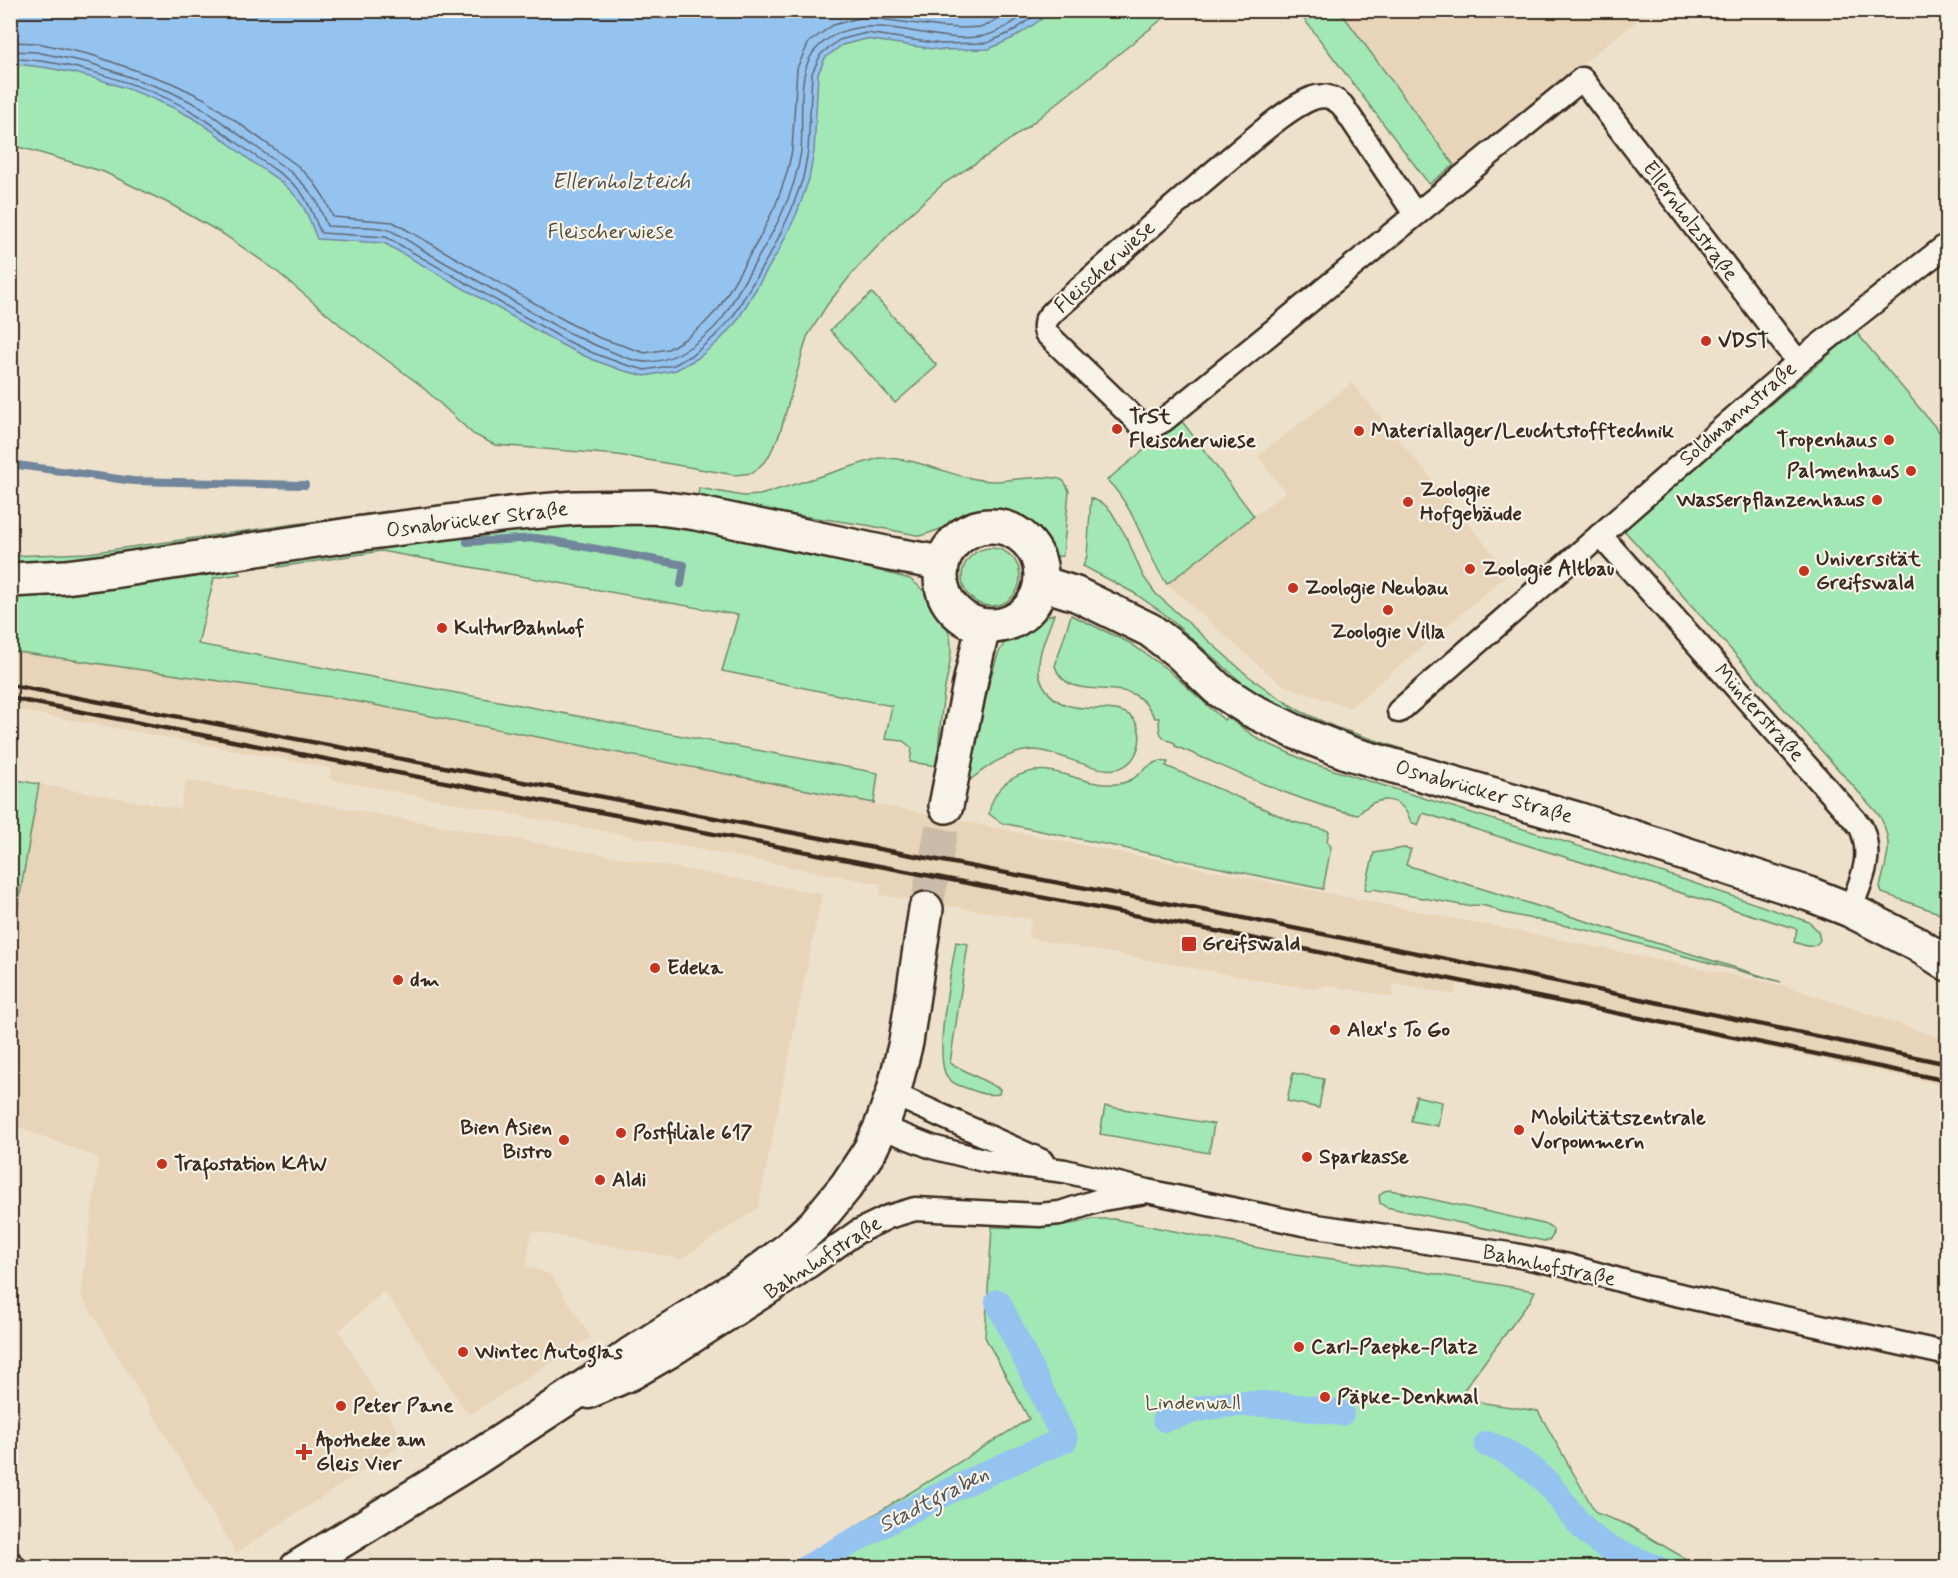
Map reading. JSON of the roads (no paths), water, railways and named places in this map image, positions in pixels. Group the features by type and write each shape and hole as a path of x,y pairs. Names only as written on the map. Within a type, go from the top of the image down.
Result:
{"main road":[{"name":"Osnabrücker Straße","path":"10,579 113,572 356,534 508,514 575,508 652,507 696,513 941,563"},
{"path":"994,526 1011,530 1025,539 1036,553 1041,569 1041,583 1035,601 1025,613 1012,622 983,627 966,620 953,610 944,596 940,580 941,563 949,548 961,535 977,528 994,526"},
{"name":"Osnabrücker Straße","path":"1041,583 1076,594 1150,630 1180,653 1218,689 1251,710 1296,732 1349,753 1650,842 1809,894 1850,910 1916,943 1947,964"},
{"path":"946,807 983,627"},
{"path":"893,1094 906,1042 926,909"},
{"name":"Bahnhofstraße","path":"297,1568 528,1424 745,1281 787,1250 814,1225 847,1185 870,1150 881,1128 893,1094"}],"street":[{"name":"Fleischerwiese","path":"1415,214 1342,105 1335,98 1324,96 1314,98 1299,105 1249,143 1145,230 1055,310 1045,320 1044,327 1046,333 1141,425 1151,427 1164,420 1582,79"},
{"name":"Ellernholzstraße","path":"1582,79 1798,362"},
{"name":"Soldmannstraße","path":"1400,711 1798,362 1947,244"},
{"name":"Münterstraße","path":"1600,535 1861,827 1866,840 1868,857 1850,910"},
{"name":"Bahnhofstraße","path":"893,1094 1065,1171"},
{"name":"Bahnhofstraße","path":"881,1128 932,1147 987,1161 1065,1171 1303,1224 1569,1266 1648,1288 1947,1354"},
{"name":"Bahnhofstraße","path":"528,1424 633,1378 794,1277 857,1232 888,1217 915,1209 1039,1215 1147,1191"},
{"path":"10,1562 15,1568"}],"water":[{"name":"Ellernholzteich","path":"10,11 1051,11 1015,37 989,49 940,50 866,39 842,45 825,58 818,74 814,152 809,179 797,213 779,250 737,321 719,341 698,358 676,370 645,376 591,359 562,345 384,243 317,239 304,207 287,187 208,128 172,107 105,81 57,70 11,64"}],"waterway":[{"path":"10,464 133,481 305,485"},
{"path":"467,542 537,538 684,565 681,584"},
{"name":"Stadtgraben","path":"807,1568 933,1498 1065,1440 998,1302"},
{"name":"Stadtgraben","path":"1165,1419 1189,1411 1231,1404 1278,1405 1341,1413"},
{"name":"Stadtgraben","path":"1487,1444 1523,1462 1538,1474 1579,1523 1598,1541 1619,1553 1657,1568"}],"tunnel":[{"path":"926,909 946,806"}],"railway":[{"path":"10,685 1218,913 1948,1064"},
{"path":"10,698 1216,931 1948,1081"}],"place":[{"name":"VDST","path":"1706,341"},
{"name":"TrSt Fleischerwiese","path":"1117,429"},
{"name":"Materiallager/Leuchtstofftechnik","path":"1359,431"},
{"name":"Tropenhaus","path":"1889,440"},
{"name":"Palmenhaus","path":"1911,471"},
{"name":"Wasserpflanzenhaus","path":"1877,500"},
{"name":"Zoologie Hofgebäude","path":"1408,502"},
{"name":"Zoologie Altbau","path":"1470,569"},
{"name":"Universität Greifswald","path":"1804,571"},
{"name":"Zoologie Neubau","path":"1293,588"},
{"name":"Zoologie Villa","path":"1388,610"},
{"name":"KulturBahnhof","path":"442,628"},
{"name":"Greifswald","path":"1189,944"},
{"name":"Edeka","path":"655,968"},
{"name":"dm","path":"398,980"},
{"name":"Alex's To Go","path":"1335,1030"},
{"name":"Mobilitätszentrale Vorpommern","path":"1519,1130"},
{"name":"Postfiliale 617","path":"621,1133"},
{"name":"Bien Asien Bistro","path":"564,1140"},
{"name":"Sparkasse","path":"1307,1157"},
{"name":"Trafostation KAW","path":"162,1164"},
{"name":"Aldi","path":"600,1180"},
{"name":"Carl-Paepke-Platz","path":"1299,1347"},
{"name":"Wintec Autoglas","path":"463,1352"},
{"name":"Päpke-Denkmal","path":"1325,1397"},
{"name":"Peter Pane","path":"341,1406"},
{"name":"Apotheke am Gleis Vier","path":"304,1452"}],"park label":[{"name":"Lindenwall","path":"1193,1403"}]}
